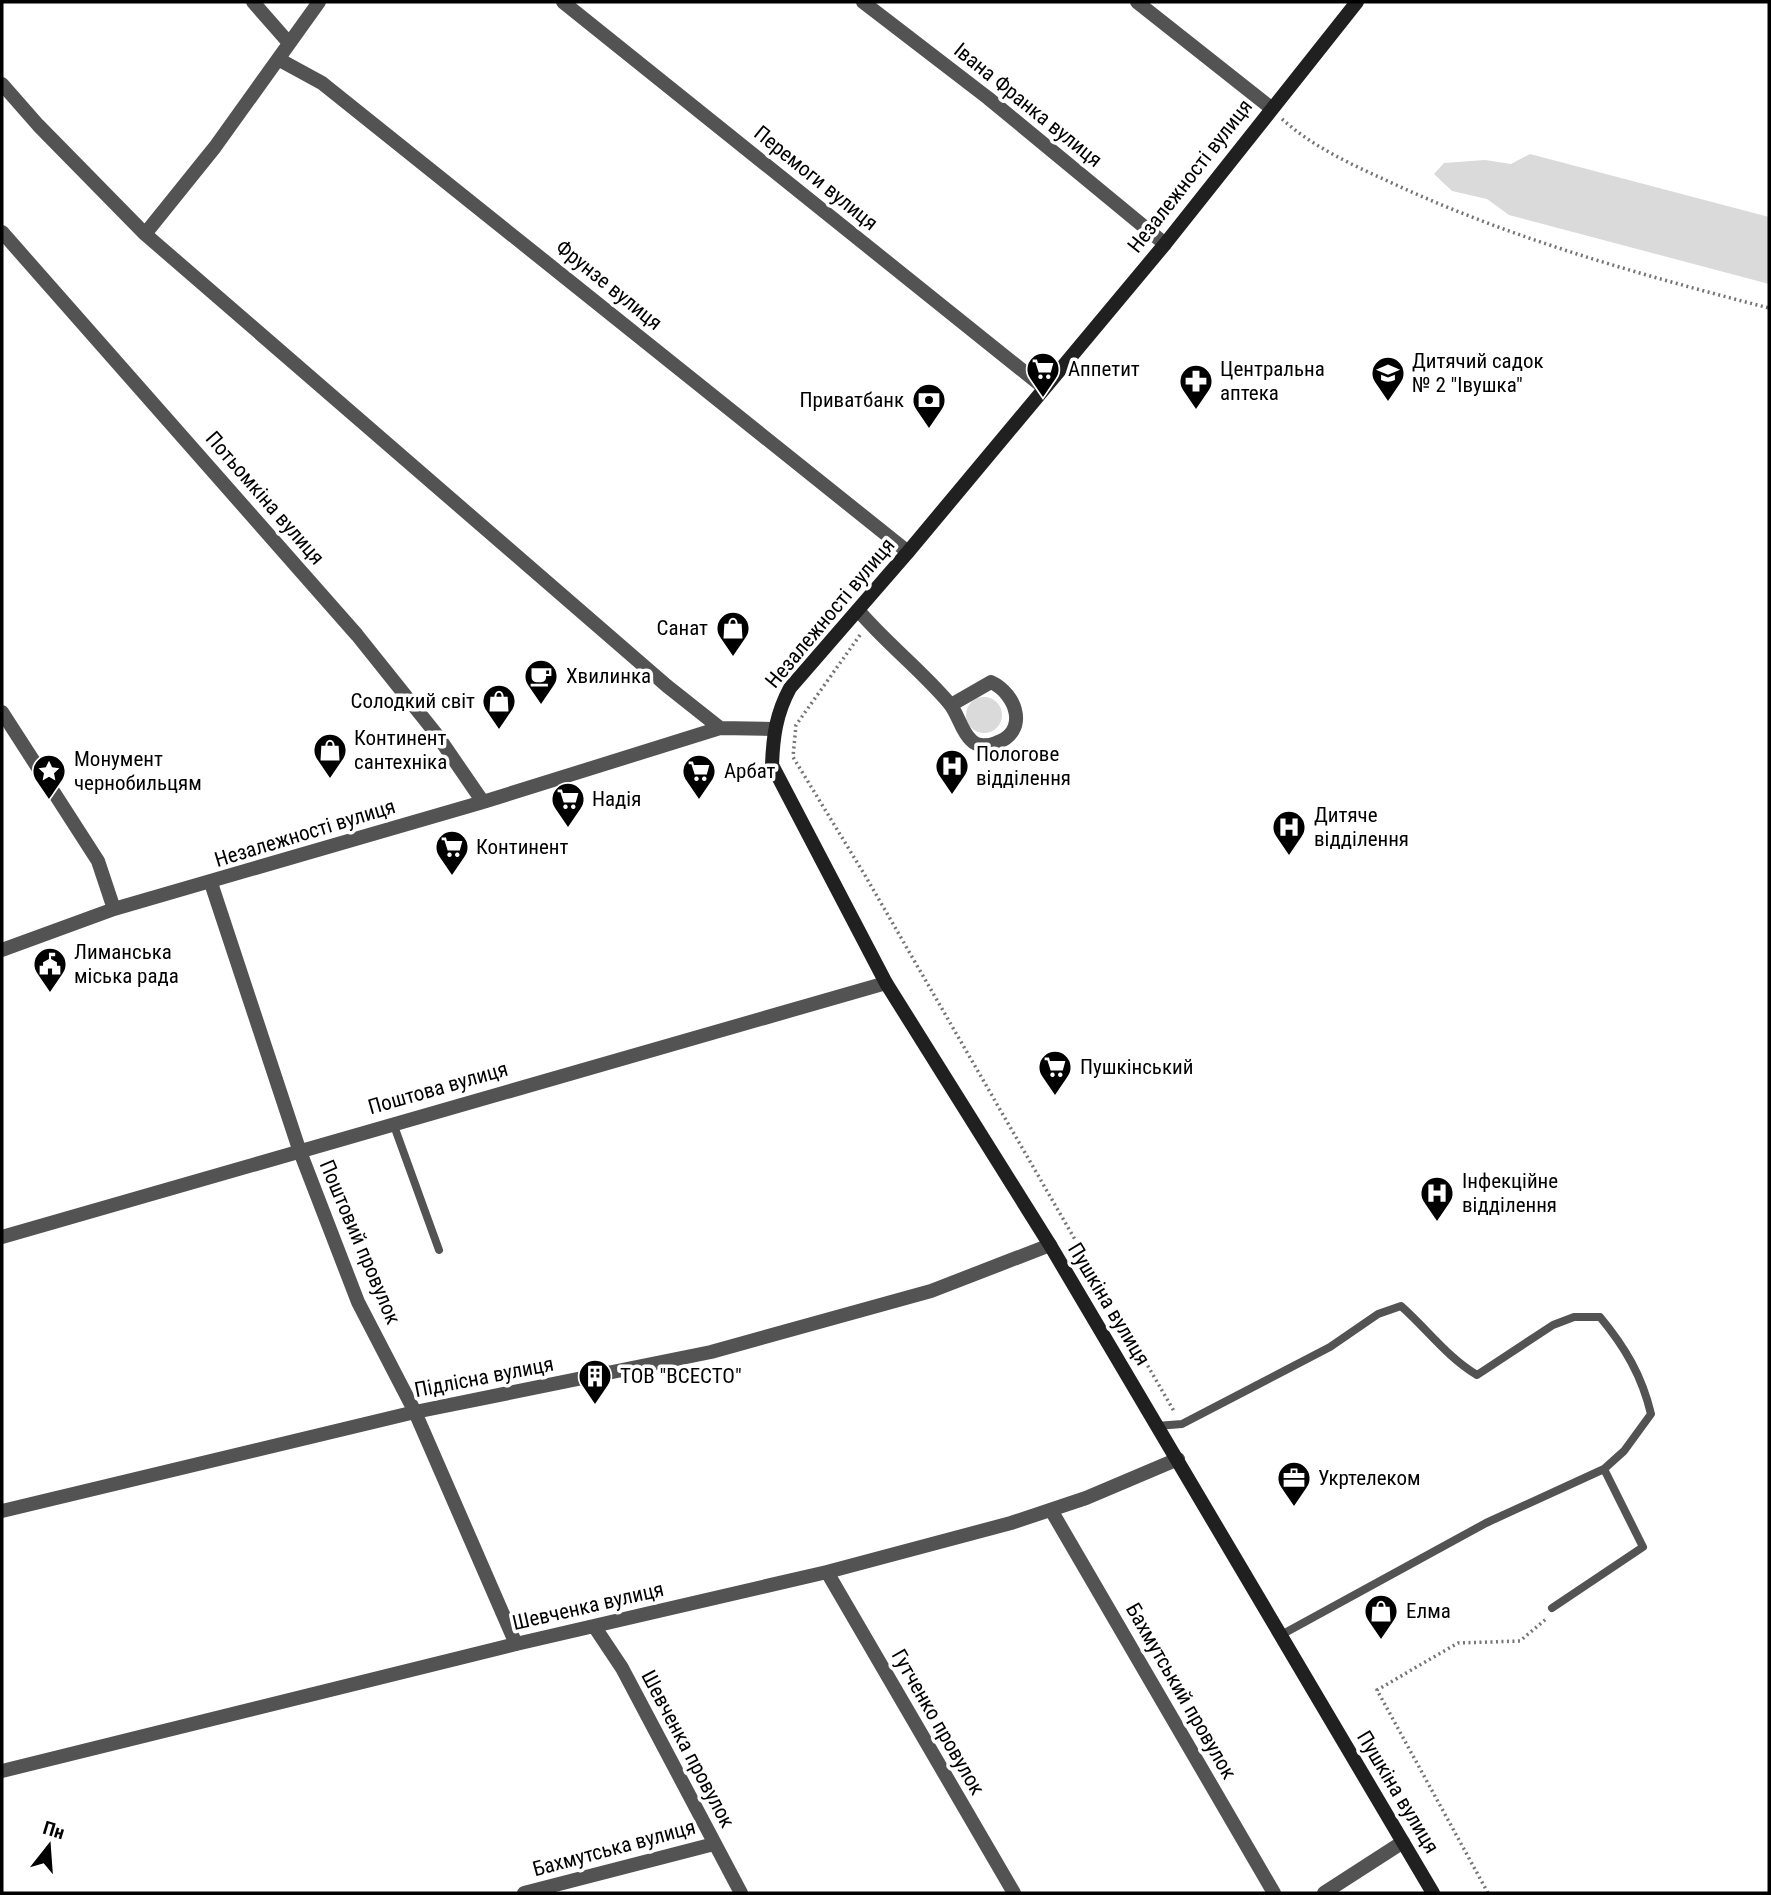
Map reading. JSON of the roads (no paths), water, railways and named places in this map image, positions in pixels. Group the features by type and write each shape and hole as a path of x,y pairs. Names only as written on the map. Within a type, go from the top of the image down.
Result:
{"main road":[{"name":"Незалежності вулиця","path":"774,729 779,707 790,688 908,552 1165,244 1270,108 1357,2"},
{"name":"Пушкіна вулиця","path":"774,729 772,765 886,982 1050,1245 1433,1893"}],"street":[{"path":"253,2 289,43"},
{"path":"145,233 215,147 319,2"},
{"name":"Перемоги вулиця","path":"563,2 1043,387"},
{"name":"Івана Франка вулиця","path":"863,2 988,98 1165,244"},
{"path":"1137,2 1270,108"},
{"name":"Фрунзе вулиця","path":"278,59 322,83 908,552"},
{"path":"2,84 38,125 145,233 667,686 720,728"},
{"name":"Потьомкіна вулиця","path":"2,232 357,635 437,735 483,802"},
{"path":"858,610 951,705 971,741 981,746 998,743 1009,734 1015,722 1015,704 1005,688 992,682 951,705"},
{"path":"2,712 98,861 114,909"},
{"name":"Незалежності вулиця","path":"2,950 114,909 212,883 720,728 774,729"},
{"name":"Поштовий провулок","path":"212,883 299,1149 358,1302 415,1412 516,1644"},
{"name":"Поштова вулиця","path":"2,1237 299,1149 886,982"},
{"name":"Підлісна вулиця","path":"2,1511 415,1412 711,1352 931,1291 1050,1245"},
{"name":"Шевченка вулиця","path":"2,1771 516,1644 827,1572 1051,1510 1178,1460"},
{"name":"Бахмутський провулок","path":"1051,1510 1274,1893"},
{"name":"Гутченко провулок","path":"827,1572 1014,1893"},
{"name":"Шевченка провулок","path":"594,1626 622,1668 741,1893"},
{"path":"1324,1893 1403,1842"},
{"name":"Бахмутська вулиця","path":"524,1893 714,1843"}],"lane":[{"path":"393,1123 439,1250"},
{"path":"1157,1426 1182,1424 1330,1347 1378,1314 1401,1306 1431,1333 1454,1361 1477,1375 1553,1325 1574,1317 1600,1317 1625,1347 1645,1388 1651,1414 1624,1451 1604,1469 1486,1523 1281,1636"},
{"path":"1552,1608 1643,1547 1604,1469"}],"place":[{"name":"Аппетит","path":"1043,399"},
{"name":"Дитячий садок № 2 \"Івушка\"","path":"1388,403"},
{"name":"Центральна аптека","path":"1196,411"},
{"name":"Приватбанк","path":"929,430"},
{"name":"Санат","path":"733,658"},
{"name":"Хвилинка","path":"541,706"},
{"name":"Солодкий світ","path":"499,731"},
{"name":"Континент сантехніка","path":"330,780"},
{"name":"Пологове відділення","path":"952,796"},
{"name":"Монумент чернобильцям","path":"49,801"},
{"name":"Арбат","path":"699,801"},
{"name":"Надiя","path":"568,829"},
{"name":"Дитяче відділення","path":"1289,857"},
{"name":"Континент","path":"452,877"},
{"name":"Лиманська міська рада","path":"50,994"},
{"name":"Пушкінський","path":"1055,1097"},
{"name":"Інфекційне відділення","path":"1437,1223"},
{"name":"ТОВ \"ВСЕСТО\"","path":"595,1406"},
{"name":"Укртелеком","path":"1294,1508"},
{"name":"Елма","path":"1381,1641"}]}
